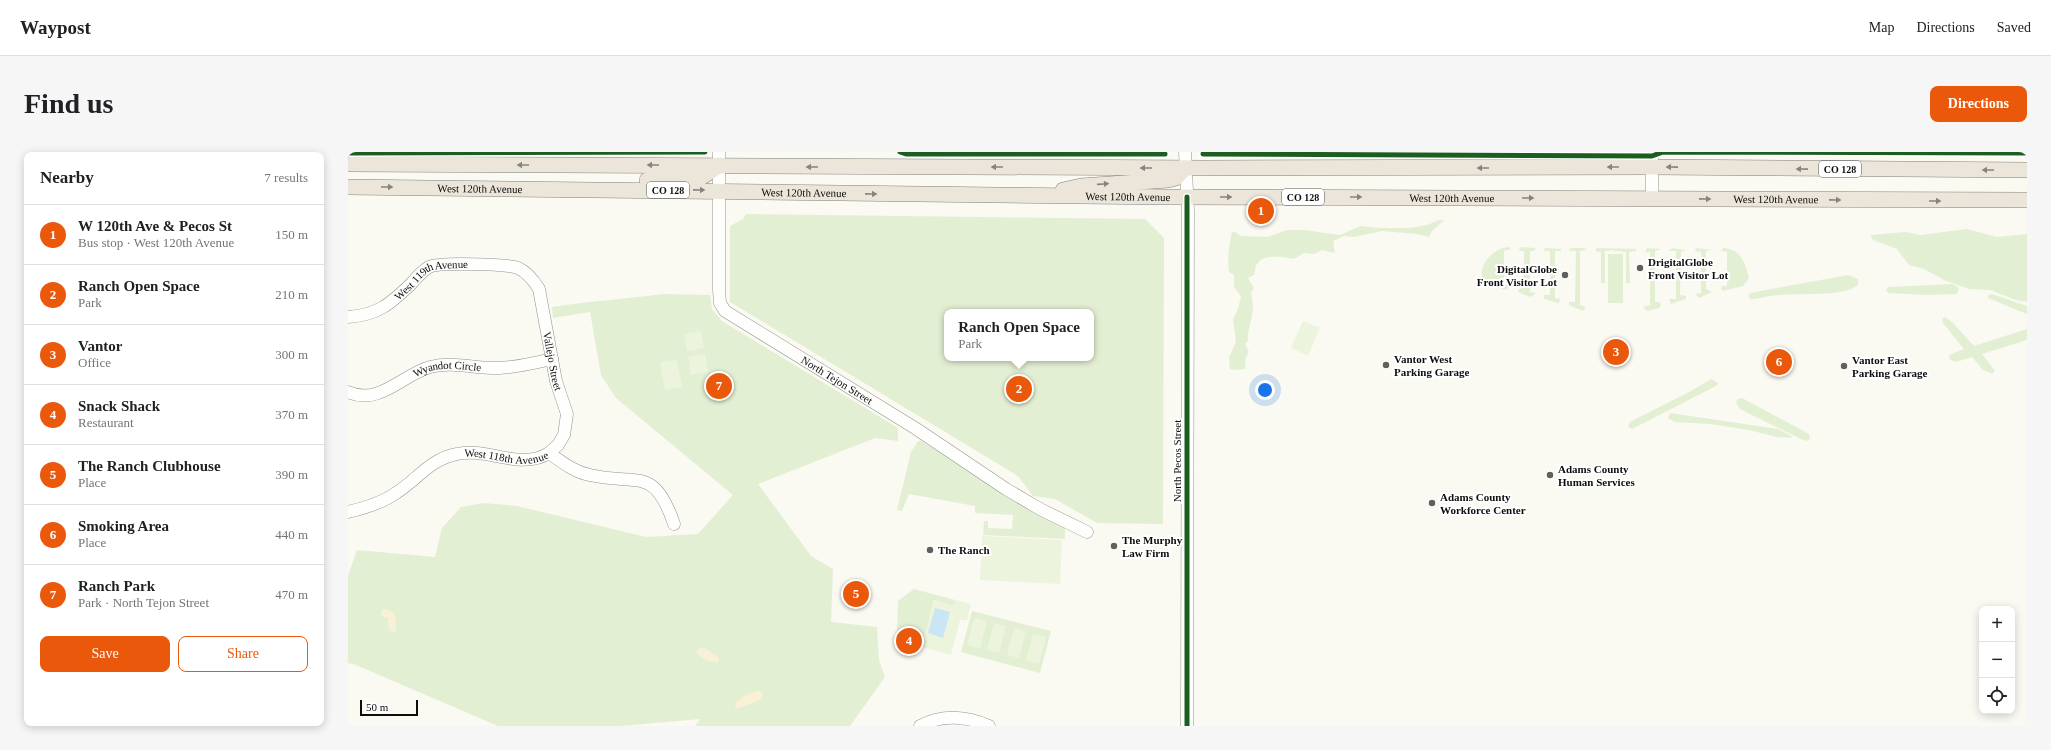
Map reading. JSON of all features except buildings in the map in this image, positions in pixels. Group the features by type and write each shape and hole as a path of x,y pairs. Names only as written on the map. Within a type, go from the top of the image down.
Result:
{"main road":[{"name":"West 120th Avenue","path":"348,164 719,159 1185,168 1652,167 2027,170"},
{"path":"544,188 595,181 695,179 712,172 719,159"},
{"path":"1038,196 1081,186 1168,180 1176,178 1185,168"},
{"name":"West 120th Avenue","path":"348,187 719,190 1038,196 1652,198 1896,201 2027,200"},
{"path":"2003,200 2027,203"}],"street":[{"name":"North Pecos Street","path":"1185,152 1187,197 1187,726"},
{"path":"1652,152 1652,198"},
{"name":"North Tejon Street","path":"719,159 719,299 724,311 915,428 1006,489 1040,509 1087,532"},
{"name":"West 119th Avenue","path":"348,317 372,314 380,310 395,300 420,274 433,266 498,265 510,266 521,270"},
{"name":"Vallejo Street","path":"521,270 539,289 556,381 566,409 567,419 564,435 558,445 549,453"},
{"name":"Wyandot Circle","path":"348,392 361,396 374,395 386,390 421,370 437,366 452,365 500,368 552,359"},
{"name":"West 118th Avenue","path":"348,512 371,506 395,494 431,464 451,455 472,452 528,461 541,458 549,453 570,467 583,473 635,479 653,487 664,498 674,524"},
{"path":"920,726 932,721 947,718 969,719 989,726"}],"green space":[{"path":"960,152 1164,152 1162,153"},
{"path":"746,214 1145,219 1164,238 1163,524 1097,523 1055,499 1033,496 1018,476 730,302 730,226 743,219"},
{"path":"1439,220 1444,220 1432,231 1429,237 1417,234 1382,231 1353,237 1344,236 1333,241 1335,253 1322,250 1314,254 1304,253 1294,259 1272,257 1261,260 1257,264 1254,275 1248,278 1254,288 1251,294 1253,310 1248,332 1248,341 1245,344 1249,352 1246,357 1245,369 1230,369 1229,357 1236,342 1233,319 1238,309 1241,296 1234,287 1234,275 1229,272 1228,262 1232,232 1235,232 1241,236 1267,237 1287,230 1304,230 1340,235 1360,226 1379,228 1410,228 1427,225"},
{"path":"1967,229 1997,237 2027,234 2027,302 2016,300 1990,290 1969,289 1946,281 1924,269 1909,265 1897,249 1873,240 1870,235 1906,232 1921,235"},
{"path":"1509,247 1511,249 1504,251 1504,285 1509,285 1510,287 1506,290 1485,283 1482,277 1482,271 1487,260 1497,251"},
{"path":"1520,247 1536,248 1534,251 1530,251 1530,292 1536,293 1531,297 1518,291 1519,289 1524,288 1524,251 1519,251"},
{"path":"1544,248 1561,249 1561,251 1555,251 1555,298 1561,299 1558,303 1544,299 1544,295 1550,295 1550,251 1545,251"},
{"path":"1584,248 1587,250 1580,251 1580,305 1586,307 1583,311 1569,305 1569,302 1575,302 1576,251 1570,251 1569,249"},
{"path":"1597,248 1636,249 1636,251 1629,252 1630,283 1626,283 1626,252 1618,250 1615,252 1614,250 1605,251 1605,283 1601,283 1601,252 1595,251"},
{"path":"1647,248 1661,249 1655,251 1655,302 1660,302 1661,305 1659,308 1647,311 1643,307 1650,305 1650,252 1645,252"},
{"path":"1672,248 1686,250 1681,252 1680,295 1686,296 1686,299 1671,304 1669,299 1676,299 1676,251 1669,251"},
{"path":"1696,248 1712,250 1706,251 1706,289 1712,292 1699,298 1695,294 1701,293 1701,252 1695,251"},
{"path":"1723,248 1734,251 1738,254 1744,262 1749,278 1743,286 1723,291 1721,289 1722,286 1727,286 1727,252 1721,251"},
{"path":"1608,254 1623,254 1623,303 1608,303"},
{"path":"1848,275 1858,279 1858,285 1852,289 1820,294 1787,294 1754,299 1749,297 1749,294 1755,292"},
{"path":"1953,284 1959,288 1957,294 1925,295 1888,293 1886,290 1888,287"},
{"path":"664,294 710,295 712,309 722,321 898,428 898,441 875,438 758,484 811,556 833,569 831,622 877,627 879,660 885,677 850,726 695,726 700,719 622,726 498,726 356,665 348,663 348,576 357,550 435,557 442,528 461,507 484,503 517,506 646,537 698,534 733,495 616,398 601,375 590,312 553,318 552,307"},
{"path":"1992,294 2027,306 2027,314 1988,298 1988,295"},
{"path":"1945,317 1952,322 1974,346 2027,329 2027,340 1982,354 1995,371 1992,374 1983,370 1972,357 1956,362 1950,360 1949,355 1964,349 1943,323 1942,319"},
{"path":"1303,321 1320,328 1308,356 1291,348"},
{"path":"701,331 704,348 687,351 684,334"},
{"path":"705,354 708,372 691,375 688,357"},
{"path":"677,360 682,387 665,390 660,362"},
{"path":"1711,379 1718,383 1716,386 1632,429 1628,427 1630,422 1691,391"},
{"path":"1742,398 1809,434 1810,439 1808,441 1801,439 1740,409 1736,402 1738,399"},
{"path":"1670,413 1778,429 1790,435 1792,438 1777,437 1749,430 1710,424 1675,422 1668,418"},
{"path":"918,441 921,441 1065,528 1065,539 983,535 984,521 988,521 988,528 1012,529 1013,515 975,513 975,506 909,494 902,511 897,510 911,452"},
{"path":"982,536 1062,540 1060,584 980,580"},
{"path":"914,589 955,600 954,606 934,600 925,636 916,642 917,639 897,633 898,601"},
{"path":"934,600 954,606 955,600 971,604 967,620 960,620 951,655 922,647"},
{"path":"972,611 1051,631 1040,673 961,652"},
{"path":"974,618 987,621 980,648 967,645"},
{"path":"994,623 1006,626 999,653 987,650"},
{"path":"1014,628 1026,631 1019,658 1007,655"},
{"path":"1033,634 1046,637 1039,664 1026,660"}],"sand":[{"path":"384,609 387,609 395,614 396,630 394,633 389,630 388,618 381,616 381,612"},
{"path":"699,648 705,648 716,655 719,658 718,662 709,661 701,657 696,652"},
{"path":"759,691 763,693 762,699 736,709 735,703 749,694"}],"water":[{"path":"935,608 950,612 943,638 928,633"}],"cycle path":[{"path":"348,153 705,152"},
{"path":"900,152 906,154 1165,154"},
{"path":"1203,154 1652,156 1663,152 2027,153"},
{"path":"1187,197 1187,726"}],"place":[{"name":"W 120th Ave & Pecos St","path":"1261,211"},
{"name":"DrigitalGlobe Front Visitor Lot","path":"1640,268"},
{"name":"DigitalGlobe Front Visitor Lot","path":"1565,275"},
{"name":"Vantor","path":"1616,352"},
{"name":"Smoking Area","path":"1779,362"},
{"name":"Vantor West Parking Garage","path":"1386,365"},
{"name":"Vantor East Parking Garage","path":"1844,366"},
{"name":"Ranch Park","path":"719,386"},
{"name":"Ranch Open Space","path":"1019,389"},
{"name":"Adams County Human Services","path":"1550,475"},
{"name":"Adams County Workforce Center","path":"1432,503"},
{"name":"The Murphy Law Firm","path":"1114,546"},
{"name":"The Ranch","path":"930,550"},
{"name":"The Ranch Clubhouse","path":"856,594"},
{"name":"Snack Shack","path":"909,641"}]}
